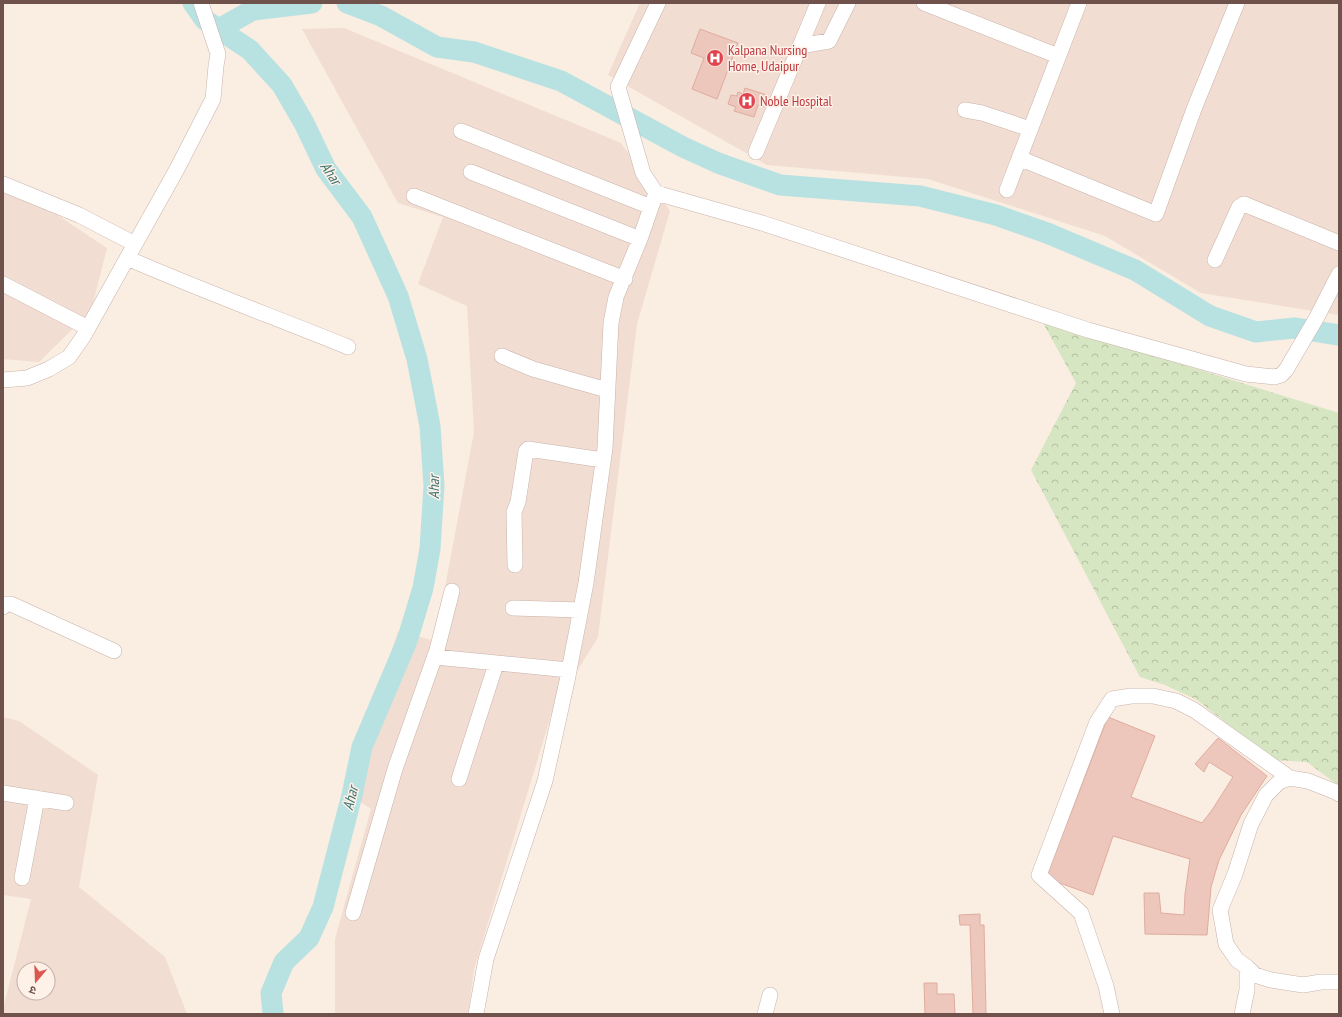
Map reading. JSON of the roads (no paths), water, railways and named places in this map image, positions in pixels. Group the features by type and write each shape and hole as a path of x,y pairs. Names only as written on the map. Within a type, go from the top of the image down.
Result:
{"street":[{"path":"3,380 27,378 49,369 69,357 88,328 177,169 213,99 218,54 201,3"},
{"path":"476,1014 486,958 545,781 586,583 605,448 610,323 616,297 625,278 654,200 643,173 618,87 658,3"},
{"path":"756,152 818,3"},
{"path":"800,46 829,41 848,3"},
{"path":"924,3 1058,56"},
{"path":"1007,190 1079,3"},
{"path":"1019,158 1156,214 1194,109 1237,3"},
{"path":"965,110 982,113 1030,129"},
{"path":"461,132 654,200 762,223 1088,330 1246,374 1274,377 1281,375 1286,370 1338,277"},
{"path":"471,172 640,239"},
{"path":"3,184 79,215 135,244"},
{"path":"414,196 625,278"},
{"path":"1215,260 1239,207 1244,204 1339,243"},
{"path":"127,258 194,287 242,304 348,347"},
{"path":"3,284 88,328"},
{"path":"502,356 533,369 607,390"},
{"path":"515,565 514,512 518,502 526,451 528,449 603,460"},
{"path":"353,913 395,769 435,657 452,591"},
{"path":"3,607 6,604 11,604 114,651"},
{"path":"513,608 580,610"},
{"path":"435,657 569,670"},
{"path":"459,779 496,664"},
{"path":"1112,1014 1106,986 1081,913 1039,875 1097,722 1112,699 1131,696 1153,696 1176,701 1194,710 1290,778 1308,781 1339,794"},
{"path":"1290,778 1279,782 1266,795 1251,824 1235,874 1220,910 1226,944 1237,960 1255,975 1271,980 1302,985 1321,982 1339,982"},
{"path":"3,793 66,803"},
{"path":"22,878 37,798"},
{"path":"1242,1014 1247,990 1247,967"},
{"path":"1247,990 1271,980"},
{"path":"766,1014 770,995"}],"waterway":[{"name":"Ahar","path":"193,3 205,20 250,50 282,85 304,123 326,169 362,217 398,296 417,359 430,426 434,486 430,549 423,588 407,641 362,747 352,795 323,907 309,938 284,962 271,993 273,1014"},
{"path":"219,29 253,10 312,3"},
{"path":"347,3 381,16 437,47 474,52 561,81 683,147 718,163 780,185 920,196 996,215 1047,233 1135,270 1210,316 1256,332 1294,328 1339,335"}],"place":[{"name":"Kalpana Nursing Home, Udaipur","path":"715,58"},
{"name":"Noble Hospital","path":"747,101"}]}
